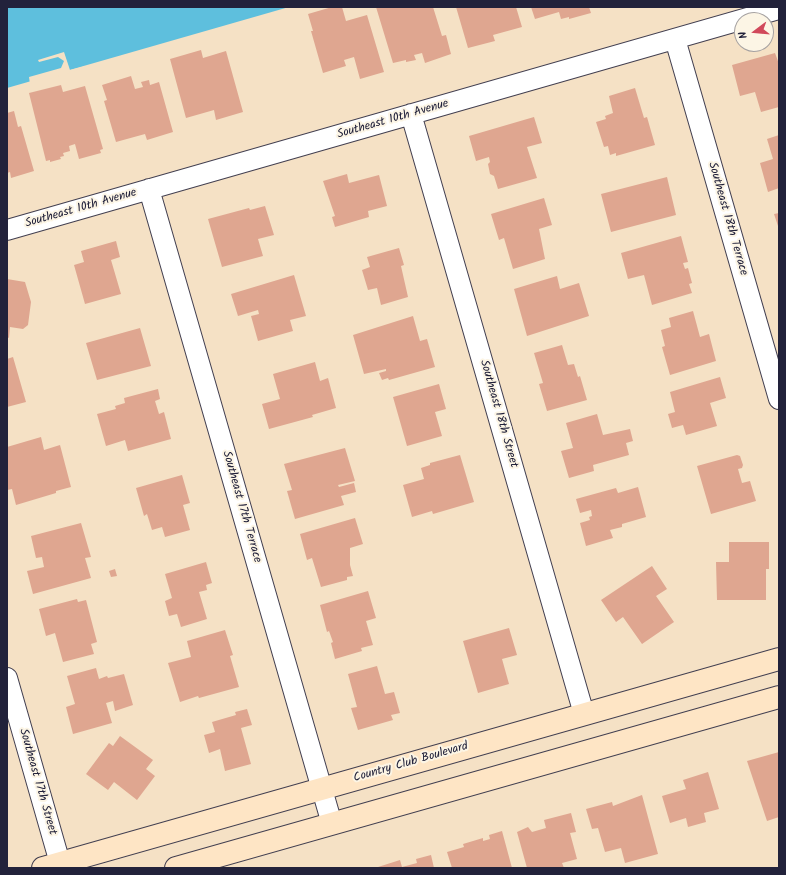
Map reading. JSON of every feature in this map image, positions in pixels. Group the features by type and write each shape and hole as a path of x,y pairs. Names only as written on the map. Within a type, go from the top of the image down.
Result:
{"main road":[{"name":"Country Club Boulevard","path":"52,866 779,659"},
{"path":"176,868 779,697"}],"street":[{"name":"Southeast 10th Avenue","path":"7,230 779,9"},
{"name":"Southeast 18th Terrace","path":"675,39 779,399"},
{"name":"Southeast 18th Street","path":"411,114 584,714"},
{"name":"Southeast 17th Terrace","path":"149,189 332,824"},
{"name":"Southeast 17th Street","path":"7,678 52,866"}],"water":[{"path":"7,7 289,7 7,88"}],"pier":[{"path":"64,52 70,70 86,66 87,68 30,84 29,77 61,68 64,61 58,57 39,62 38,60"}],"building":[{"path":"332,7 342,7 346,21 367,15 384,72 360,79 354,57 344,60 346,66 323,73 311,31 313,31 308,14"},
{"path":"376,7 433,7 442,36 446,35 451,54 425,63 422,53 414,55 416,60 406,62 406,60 393,63"},
{"path":"456,7 516,7 522,27 493,35 495,41 468,48"},
{"path":"531,7 589,7 591,13 569,19 569,17 561,19 559,12 535,19"},
{"path":"201,50 203,58 226,51 243,112 216,120 214,110 186,118 170,59"},
{"path":"775,53 779,64 779,107 761,112 755,92 740,96 732,65"},
{"path":"131,76 135,89 143,87 141,82 149,80 150,85 159,82 173,132 147,140 145,134 116,142 104,101 107,100 102,85"},
{"path":"61,85 63,92 85,86 103,149 100,150 101,153 79,159 75,144 69,146 70,151 63,153 64,156 60,157 61,159 50,162 50,160 46,161 29,93"},
{"path":"635,88 644,118 647,117 655,145 616,156 616,153 610,155 608,146 604,147 596,122 606,119 605,116 613,113 609,96"},
{"path":"14,111 18,127 21,126 34,171 11,178 10,172 7,173 7,113"},
{"path":"534,117 542,143 527,147 537,178 498,189 494,176 490,174 488,164 490,162 489,157 476,161 469,136"},
{"path":"779,135 779,188 768,192 760,163 773,159 767,139"},
{"path":"347,174 349,183 379,175 387,206 368,211 369,217 335,227 332,217 335,216 323,181"},
{"path":"667,177 676,215 611,232 601,194"},
{"path":"544,198 552,225 539,229 545,259 513,269 504,238 499,240 491,214"},
{"path":"265,206 274,235 258,239 263,256 222,267 208,219 249,208 250,210"},
{"path":"779,213 779,229 774,214"},
{"path":"681,236 688,262 683,263 685,269 688,268 692,283 689,284 692,293 652,305 644,275 628,279 621,253"},
{"path":"116,241 120,257 111,260 121,294 85,304 74,265 84,262 81,251"},
{"path":"399,248 404,265 401,266 408,297 381,305 377,288 368,290 362,270 370,267 367,257"},
{"path":"294,275 306,316 290,320 293,331 258,341 251,316 259,314 258,310 238,316 231,294"},
{"path":"557,276 560,289 579,283 589,316 527,336 514,289"},
{"path":"7,279 25,282 31,302 28,325 23,329 10,327 9,338 7,337"},
{"path":"693,311 700,337 709,334 716,361 670,375 662,347 665,346 661,330 671,327 669,318"},
{"path":"413,316 420,341 427,339 435,367 389,380 388,378 382,380 379,373 386,371 386,369 364,374 353,335"},
{"path":"140,328 151,366 97,380 86,343"},
{"path":"562,345 568,365 574,364 578,377 580,376 587,400 547,411 539,384 543,383 534,353"},
{"path":"13,357 26,402 7,407 7,359"},
{"path":"315,362 320,381 328,378 336,408 312,415 313,417 269,429 262,404 280,399 273,374"},
{"path":"720,377 726,398 710,403 717,426 686,435 683,425 672,428 668,414 675,412 670,392"},
{"path":"439,384 446,409 435,412 442,436 407,446 393,397"},
{"path":"158,389 160,399 155,401 159,414 164,412 171,439 128,451 125,440 106,446 97,414 116,409 115,406 125,403 124,398"},
{"path":"597,414 603,435 630,429 633,441 626,443 629,455 593,465 594,471 569,478 561,451 573,448 566,423"},
{"path":"41,437 44,450 60,445 71,487 16,505 12,489 7,490 7,447"},
{"path":"345,448 355,481 338,485 339,487 354,483 356,492 341,496 344,505 295,519 287,491 292,490 284,464"},
{"path":"460,455 474,502 433,514 432,511 412,517 403,485 424,479 421,468 430,465 430,463"},
{"path":"737,455 740,456 743,465 742,468 738,469 742,483 750,481 756,501 711,514 697,466"},
{"path":"182,475 190,503 183,505 190,530 165,537 162,527 152,530 147,514 144,516 136,488"},
{"path":"638,487 646,517 622,524 622,527 610,530 613,538 586,546 580,523 590,520 589,517 592,516 591,510 580,513 576,499 616,488 618,493"},
{"path":"355,518 363,544 350,548 350,565 353,576 347,577 347,580 321,587 312,558 307,560 300,534"},
{"path":"81,523 91,557 85,558 91,578 33,594 27,571 44,567 42,557 36,558 31,536"},
{"path":"729,542 769,542 769,569 766,569 766,600 717,600 716,562 729,562"},
{"path":"206,562 212,583 206,585 207,590 199,592 207,619 181,627 177,614 169,616 165,601 172,598 165,574"},
{"path":"652,566 667,589 656,596 674,622 642,644 623,617 616,622 601,600"},
{"path":"115,569 117,576 111,577 109,571"},
{"path":"368,591 376,618 366,621 373,645 361,648 362,651 335,659 331,643 333,642 329,631 327,632 320,605"},
{"path":"77,599 78,602 86,600 97,642 91,644 94,654 63,662 55,633 46,636 39,609"},
{"path":"509,628 517,655 502,659 509,684 478,693 463,641"},
{"path":"225,630 233,655 230,656 239,687 199,698 198,696 180,702 168,663 191,657 187,641"},
{"path":"377,666 385,694 394,692 400,713 391,715 393,720 358,730 351,708 357,707 348,674"},
{"path":"96,668 99,679 107,676 108,678 124,674 133,705 115,711 113,701 106,703 112,723 73,734 66,707 75,704 67,676"},
{"path":"247,709 252,725 241,728 251,764 225,771 220,749 209,753 204,735 215,732 212,722 236,715 235,712"},
{"path":"120,736 153,760 146,769 155,776 137,800 114,782 108,790 86,774 109,743 113,746"},
{"path":"779,752 779,817 767,821 747,761"},
{"path":"708,772 719,809 704,813 706,822 688,827 686,818 670,823 662,796 686,789 683,780"},
{"path":"642,795 658,854 625,863 621,848 605,852 598,828 592,829 586,809 612,802 613,806"},
{"path":"571,813 576,832 570,833 577,859 562,863 564,868 527,868 517,832 528,827 532,832 546,828 544,820"},
{"path":"502,831 512,868 452,868 447,852 464,847 463,844 483,838 483,841 490,839 489,835"},
{"path":"431,855 434,868 378,868 400,860 402,867 417,863 416,859"}]}
